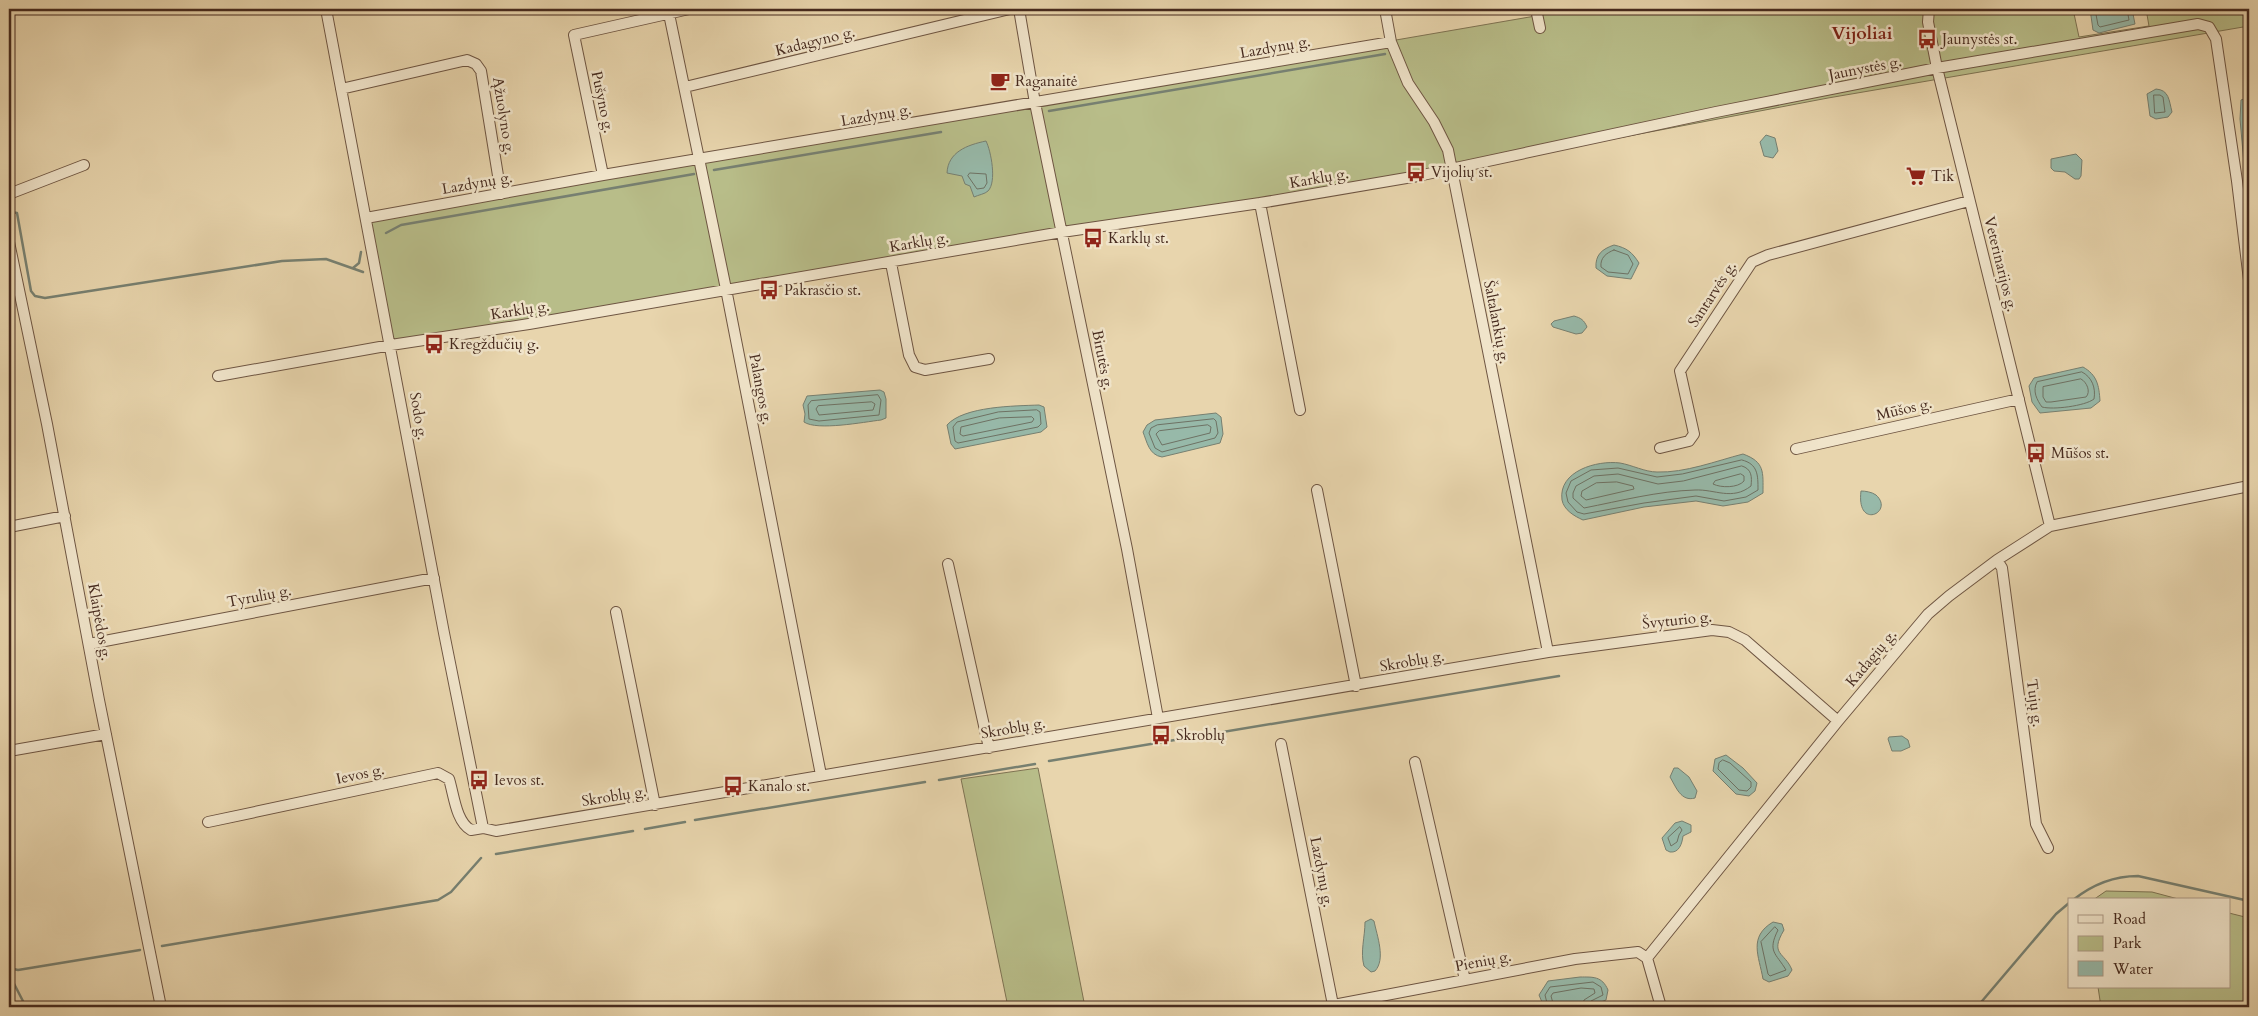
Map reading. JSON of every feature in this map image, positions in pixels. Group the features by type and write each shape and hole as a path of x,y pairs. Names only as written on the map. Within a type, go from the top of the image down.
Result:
{"street":[{"name":"Sodo g.","path":"326,9 483,828"},
{"path":"669,11 690,9"},
{"name":"Kadagyno g.","path":"685,88 1010,9"},
{"name":"Birutės g.","path":"1019,9 1035,103 1127,549 1158,718"},
{"name":"Šaltalankių g.","path":"1385,9 1391,42 1408,83 1434,122 1448,150 1548,652"},
{"path":"1536,9 1540,28"},
{"name":"Veterinarijos g.","path":"1929,9 1928,22 1937,68 2050,526"},
{"name":"Pušyno g.","path":"603,175 574,35 669,11"},
{"name":"Palangos g.","path":"669,11 726,289 821,775"},
{"name":"Jaunystės g.","path":"1452,169 1716,112 1937,68 2198,24 2209,27 2216,39 2238,181 2249,280"},
{"name":"Lazdynų g.","path":"366,218 603,175 1391,42"},
{"name":"Ąžuolyno g.","path":"341,89 467,60 476,64 481,71 501,194"},
{"path":"9,194 84,165"},
{"name":"Karklų g.","path":"390,345 529,324 1062,232 1260,203 1452,169"},
{"name":"Santarvės g.","path":"1660,448 1689,440 1694,434 1680,371 1752,262 1768,255 1969,201"},
{"path":"1260,203 1300,410"},
{"name":"Klaipėdos g.","path":"9,242 65,516 106,734 161,1007"},
{"path":"891,262 910,354 915,367 925,370 989,359"},
{"path":"218,376 390,345"},
{"name":"Mūšos g.","path":"1796,449 2018,399"},
{"name":"Kadagių g.","path":"1648,958 1838,721 1928,614 1997,560 2050,526 2249,486"},
{"path":"1316,490 1356,686"},
{"path":"9,527 65,516"},
{"name":"Tujų g.","path":"1997,560 2002,568 2036,824 2048,848"},
{"path":"948,564 989,748"},
{"name":"Tyrulių g.","path":"89,644 434,578"},
{"path":"616,612 655,805"},
{"name":"Švyturio g.","path":"1548,652 1712,630 1729,632 1745,640 1838,721"},
{"name":"Skroblų g.","path":"483,828 496,831 655,805 821,775 1548,652"},
{"path":"9,751 106,734"},
{"name":"Lazdynų g.","path":"1281,744 1334,1005"},
{"path":"1415,762 1465,980"},
{"name":"Ievos g.","path":"208,822 438,773 449,780 458,813 466,827 471,830 483,828"},
{"name":"Pienių g.","path":"1323,1007 1575,959 1638,952 1648,958"},
{"path":"1648,958 1661,1007"}],"green space":[{"path":"1576,9 2073,9 2079,37 2149,26 2146,9 2249,9 2249,26 1828,98 1482,164 391,345 366,218 1386,47 1396,40"},
{"path":"1038,768 1085,1007 1008,1007 961,779"},
{"path":"2106,891 2152,892 2174,898 2096,898"},
{"path":"2230,913 2249,918 2249,1007 2101,1007 2098,988 2230,988"}],"water":[{"path":"2090,9 2132,9 2135,24 2099,33 2093,30"},
{"path":"2156,89 2164,91 2168,96 2172,112 2168,117 2156,119 2150,116 2147,94"},
{"path":"2249,97 2249,183 2245,175 2240,119 2241,100"},
{"path":"1766,135 1775,138 1778,151 1773,158 1764,156 1760,142"},
{"path":"986,141 990,152 993,174 991,187 985,193 974,197 970,186 965,184 962,176 947,173 948,166 955,155 966,147"},
{"path":"2076,154 2082,160 2081,176 2079,179 2075,179 2065,172 2054,171 2051,168 2051,159"},
{"path":"1614,245 1629,251 1639,263 1631,279 1607,276 1596,268 1600,253"},
{"path":"1574,316 1582,320 1587,327 1582,333 1576,334 1553,327 1551,324 1554,321"},
{"path":"2083,367 2091,373 2096,381 2100,401 2091,408 2040,413 2032,402 2029,386 2034,378"},
{"path":"880,390 884,392 886,399 886,418 830,426 810,425 804,422 803,405 807,396"},
{"path":"1039,405 1044,407 1047,427 1041,432 955,449 951,444 947,425 965,414 990,408"},
{"path":"1216,413 1221,417 1223,434 1220,443 1162,457 1154,454 1147,444 1143,432 1147,425 1155,420"},
{"path":"1743,454 1759,464 1762,474 1763,493 1748,502 1723,506 1696,501 1644,507 1583,520 1573,515 1563,504 1562,490 1566,482 1573,475 1590,466 1601,463 1620,463 1648,471 1668,472 1700,466"},
{"path":"1861,491 1871,492 1881,501 1881,507 1878,512 1869,514 1864,511 1861,503"},
{"path":"1902,736 1908,740 1910,747 1901,751 1892,751 1889,737"},
{"path":"1726,755 1743,768 1757,783 1755,791 1749,796 1736,794 1713,771 1715,759"},
{"path":"1674,768 1678,768 1689,777 1697,791 1695,798 1686,798 1677,789 1670,777"},
{"path":"1682,821 1691,825 1691,832 1683,836 1681,845 1676,851 1670,852 1666,850 1662,838 1675,823"},
{"path":"1371,919 1374,921 1379,940 1380,960 1375,971 1371,972 1364,966 1362,955 1365,922"},
{"path":"1773,922 1782,924 1784,930 1778,944 1778,949 1792,970 1788,976 1769,982 1763,979 1757,948 1760,934"},
{"path":"1593,977 1603,982 1608,990 1606,1000 1588,1007 1544,1007 1539,995 1548,981"}],"waterway":[{"path":"1049,111 1385,54"},
{"path":"714,170 941,132"},
{"path":"386,233 401,225 694,174"},
{"path":"11,212 17,213 31,291 35,296 45,298 282,261 326,259 363,272"},
{"path":"353,268 359,263 361,252"},
{"path":"1049,761 1559,676"},
{"path":"939,780 1035,764"},
{"path":"695,820 925,782"},
{"path":"645,829 685,822"},
{"path":"496,854 633,831"},
{"path":"162,946 438,900 451,892 481,858"},
{"path":"2076,898 2096,885 2112,879 2138,876 2249,901"},
{"path":"1977,1007 2056,914 2068,904"},
{"path":"9,968 18,970 140,950"},
{"path":"9,974 26,1007"}],"place":[{"name":"Jaunystės st.","path":"1927,39"},
{"name":"Raganaitė","path":"1000,81"},
{"name":"Vijolių st.","path":"1416,172"},
{"name":"Tik","path":"1916,176"},
{"name":"Karklų st.","path":"1093,238"},
{"name":"Pakrasčio st.","path":"769,290"},
{"name":"Kregždučių g.","path":"434,344"},
{"name":"Mūšos st.","path":"2036,453"},
{"name":"Skroblų","path":"1161,735"},
{"name":"Ievos st.","path":"479,780"},
{"name":"Kanalo st.","path":"733,786"}],"district":[{"name":"Vijoliai","path":"1862,33"}]}
